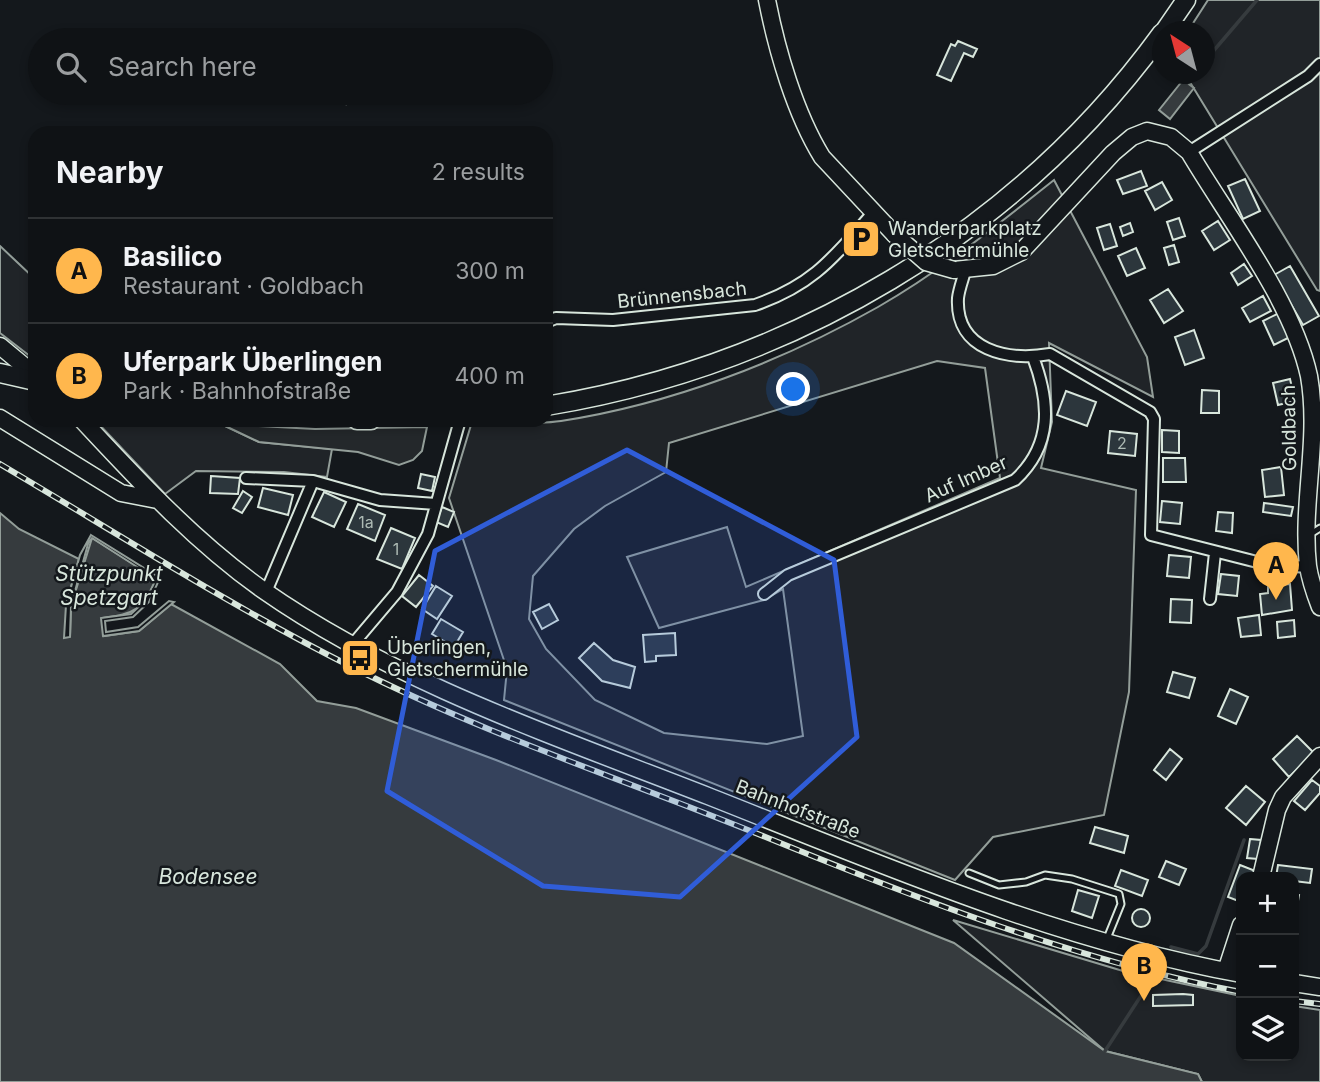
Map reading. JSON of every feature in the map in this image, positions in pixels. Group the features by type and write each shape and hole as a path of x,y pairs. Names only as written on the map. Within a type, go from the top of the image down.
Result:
{"main road":[{"path":"1171,21 1186,0"},
{"path":"553,405 606,397 704,369 799,331 889,282 973,225 1051,159 1122,85 1152,46"},
{"path":"0,373 28,379"}],"street":[{"path":"767,0 776,44 813,142 822,158 872,214 926,262 960,271 958,298 962,323 972,339 990,352 1034,357 1050,354 1150,412 1154,419 1151,535 1265,564 1308,567"},
{"path":"1189,152 1308,76 1320,64"},
{"name":"Goldbach","path":"960,271 993,266 1021,252 1132,137 1147,131 1171,137 1189,152 1294,329 1309,375 1314,413 1314,459 1313,533 1308,567 1320,607"},
{"name":"Brünnensbach","path":"553,319 613,320 755,305 776,298 821,272 872,214"},
{"path":"0,346 28,369"},
{"name":"Auf Imber","path":"764,594 788,575 1014,480 1040,449 1045,412 1044,385 1034,357"},
{"path":"0,418 121,493 157,500"},
{"name":"Bahnhofstraße","path":"89,427 157,500 211,552 266,592 353,644 492,710 925,882 1104,943 1182,964 1233,972"},
{"path":"353,644 397,592 428,534 458,427"},
{"path":"246,478 313,481 380,500 436,504"},
{"path":"266,592 313,481"},
{"path":"1210,599 1215,553"},
{"path":"1262,872 1277,810 1283,797 1320,756"},
{"path":"1233,972 1239,935"},
{"path":"1299,984 1320,987"}],"lane":[{"path":"969,873 999,885 1026,882 1045,875 1054,876 1119,894 1121,904 1104,943"}],"highlighted area":[{"path":"627,450 834,560 857,737 680,897 543,886 387,791 435,551"}],"shaded area":[{"path":"1208,0 1320,0 1320,291 1191,84 1215,84 1215,21 1194,21"},
{"path":"1054,180 1147,357 1153,397 1049,343 1052,422 1041,468 1136,490 1129,692 1104,815 993,837 955,880 504,700 507,669 449,498 470,427 553,427 553,422 643,404 724,378 803,346 841,327 901,293 968,247","holes":["937,361 985,368 1000,478 746,587 727,527 627,557 659,628 764,600 783,589 803,736 767,744 664,733 595,700 546,649 529,619 533,576 574,529 605,506 666,472 669,443"]},
{"path":"0,246 28,272 28,355 0,333"},
{"path":"102,427 227,427 259,442 332,449 327,477 284,472 196,471 165,494"},
{"path":"227,427 427,427 422,451 413,460 399,465 358,452 259,442"},
{"path":"953,920 1123,971 1236,995 1236,1061 1299,1061 1299,1007 1320,1010 1320,1082 1202,1082 1198,1074 1105,1051"}],"water":[{"path":"1180,84 1188,84 1194,88 1170,119 1159,110"},
{"name":"Bodensee","path":"0,513 19,529 79,559 66,605 70,637 71,606 92,538 157,579 136,609 123,615 102,618 104,636 139,631 171,604 280,664 317,701 356,708 496,760 954,943 1105,1051 1198,1074 1202,1082 0,1082"}],"pier":[{"path":"91,535 160,578 149,602 133,617 105,621 106,632 138,627 169,601 174,602 139,631 103,636 101,618 131,614 146,600 156,579 92,538 71,606 70,637 64,638 66,605 80,555"}],"building":[{"path":"958,41 977,49 973,57 964,53 951,81 937,75 951,44 955,46"},
{"path":"1141,171 1147,186 1123,194 1117,180"},
{"path":"1245,179 1260,211 1243,219 1228,186"},
{"path":"1162,182 1172,200 1155,210 1145,191"},
{"path":"1179,218 1185,236 1173,240 1167,222"},
{"path":"1218,221 1230,240 1214,250 1202,231"},
{"path":"1130,223 1133,232 1123,236 1120,227"},
{"path":"1110,224 1117,246 1104,250 1097,228"},
{"path":"1174,245 1179,262 1169,265 1164,248"},
{"path":"1136,248 1145,268 1127,276 1118,256"},
{"path":"1244,264 1252,276 1238,285 1231,273"},
{"path":"1290,266 1319,316 1303,325 1274,275"},
{"path":"1168,289 1183,311 1164,323 1150,300"},
{"path":"1263,296 1271,311 1250,322 1242,308"},
{"path":"1279,313 1290,337 1274,345 1263,321"},
{"path":"1194,330 1204,358 1185,365 1175,337"},
{"path":"1290,379 1295,401 1278,405 1273,383"},
{"path":"1202,390 1219,391 1219,413 1201,413"},
{"path":"1066,391 1096,402 1087,426 1057,415"},
{"path":"1162,430 1179,431 1179,453 1162,452"},
{"path":"1110,431 1137,434 1135,456 1108,453"},
{"path":"1163,458 1185,458 1186,482 1163,482"},
{"path":"1281,467 1284,495 1265,497 1262,470"},
{"path":"421,474 435,477 432,491 418,488"},
{"path":"211,476 240,478 238,494 210,493"},
{"path":"263,488 293,495 288,515 258,507"},
{"path":"243,491 252,497 242,513 233,508"},
{"path":"324,492 346,502 334,527 312,517"},
{"path":"1162,501 1182,503 1180,524 1160,522"},
{"path":"1264,503 1293,507 1291,516 1263,512"},
{"path":"358,504 385,515 375,541 347,529"},
{"path":"442,507 454,512 448,527 436,522"},
{"path":"1218,512 1233,513 1232,533 1216,531"},
{"path":"391,528 415,538 402,569 377,559"},
{"path":"1169,555 1191,557 1189,578 1167,576"},
{"path":"1221,574 1239,576 1237,596 1218,594"},
{"path":"419,575 433,586 416,607 402,596"},
{"path":"1290,584 1292,610 1262,615 1260,594 1268,593 1268,586"},
{"path":"436,586 452,596 437,619 422,609"},
{"path":"1171,599 1192,600 1191,623 1170,622"},
{"path":"549,604 558,620 542,629 533,612"},
{"path":"1259,615 1261,635 1241,637 1238,618"},
{"path":"441,619 463,632 454,647 432,634"},
{"path":"1294,620 1295,636 1278,638 1277,622"},
{"path":"675,633 676,655 656,656 656,661 645,662 643,635"},
{"path":"594,643 613,660 635,667 630,688 602,681 579,658"},
{"path":"1173,672 1195,678 1189,698 1167,692"},
{"path":"1230,689 1248,697 1236,724 1218,716"},
{"path":"1297,736 1314,753 1289,777 1273,759"},
{"path":"1170,749 1182,759 1166,780 1154,770"},
{"path":"1312,780 1320,786 1320,793 1305,810 1294,801"},
{"path":"1246,786 1265,802 1246,825 1226,808"},
{"path":"1095,827 1128,836 1124,853 1090,843"},
{"path":"1250,839 1261,840 1258,859 1247,858"},
{"path":"1166,861 1186,869 1179,885 1159,877"},
{"path":"1240,865 1258,872 1237,872"},
{"path":"1278,865 1312,869 1310,883 1299,882 1299,872 1277,872"},
{"path":"1121,870 1148,880 1142,896 1115,886"},
{"path":"1236,876 1236,900 1228,897"},
{"path":"1078,890 1099,896 1092,918 1072,911"},
{"path":"1141,909 1147,912 1150,918 1147,924 1141,927 1135,924 1132,918 1135,912"},
{"path":"1153,995 1193,995 1193,1005 1153,1006"}],"waterway":[{"path":"1215,49 1257,0"},
{"path":"1171,947 1198,954 1206,946 1244,840"},
{"path":"1105,1051 1150,982"}],"railway":[{"path":"0,464 260,618 348,665 450,713 939,905 1118,963 1236,991"},
{"path":"1299,1002 1320,1004"}],"place":[{"name":"Wanderparkplatz Gletschermühle","path":"861,239"},
{"name":"Basilico","path":"1276,600"},
{"name":"Überlingen, Gletschermühle","path":"360,658"},
{"name":"Uferpark Überlingen","path":"1144,1001"}],"water label":[{"name":"Stützpunkt Spetzgart","path":"109,585"}]}
